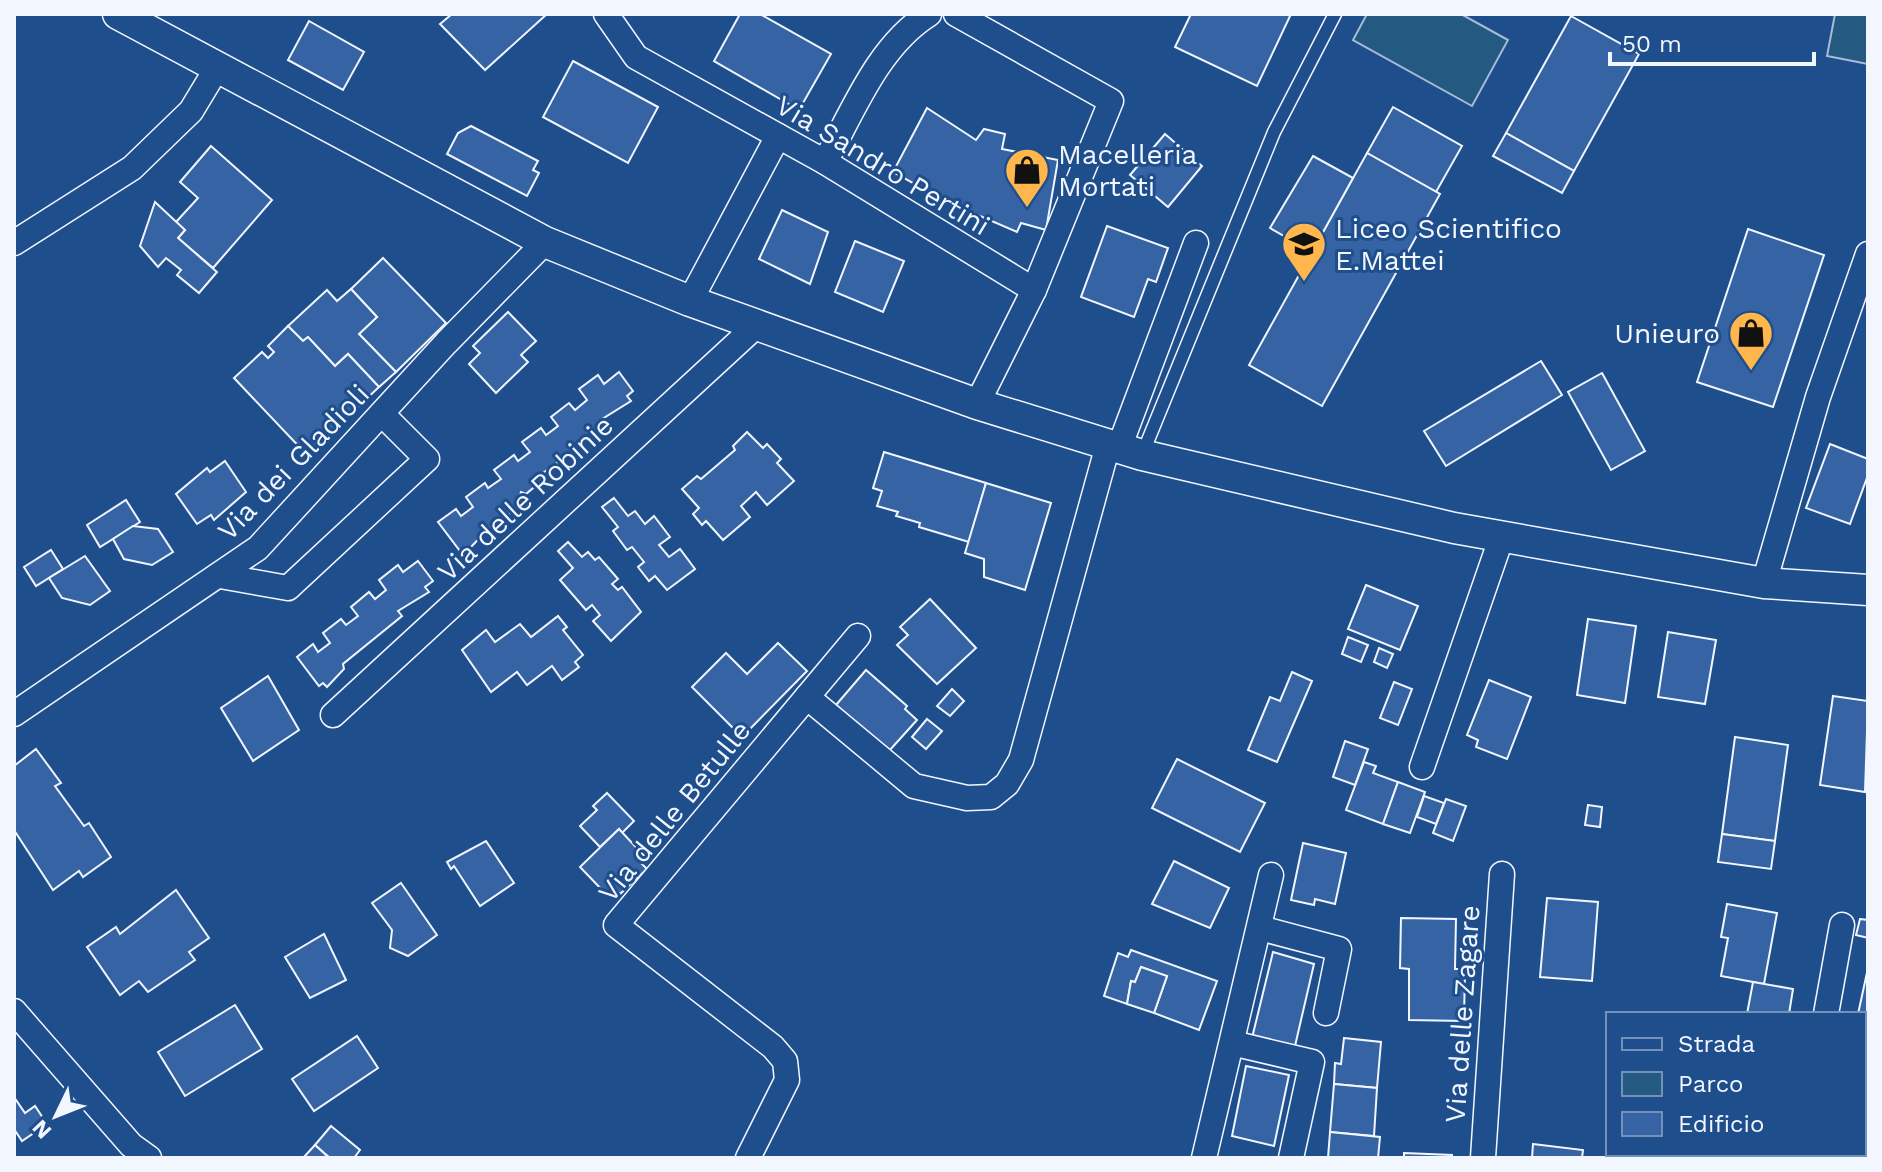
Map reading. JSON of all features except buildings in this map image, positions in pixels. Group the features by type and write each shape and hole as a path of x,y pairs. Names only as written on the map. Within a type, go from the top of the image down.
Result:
{"street":[{"path":"118,14 545,242 690,301 977,404 1123,449 1502,536 1764,583 1868,590"},
{"name":"Via Sandro Pertini","path":"606,14 636,57 825,162 1034,290"},
{"path":"825,162 880,63 909,26 929,14"},
{"path":"956,14 1111,101 1034,290 977,404"},
{"path":"14,243 132,168 191,111 217,68"},
{"path":"690,301 778,136"},
{"name":"Via dei Gladioli","path":"14,714 258,548 545,242"},
{"path":"807,697 914,786 967,798 991,797 1007,784 1021,760 1123,449 1196,243"},
{"path":"1764,583 1818,397 1868,254"},
{"name":"Via delle Robinie","path":"333,715 757,325"},
{"path":"220,576 288,588 427,459 383,415"},
{"path":"1422,767 1502,536"},
{"name":"Via delle Betulle","path":"748,1158 787,1080 785,1061 773,1047 616,925 858,636"},
{"name":"Via delle Zagare","path":"1483,1158 1502,874"},
{"path":"1204,1158 1271,875"},
{"path":"1826,1012 1842,925"},
{"path":"1260,928 1339,949 1326,1013"},
{"path":"14,1011 131,1145 149,1158"},
{"path":"1232,1043 1312,1062 1291,1158"}],"lane":[{"path":"1123,449 1274,132 1335,14"}],"green space":[{"path":"1367,14 1461,14 1508,40 1472,106 1353,40"},
{"path":"1835,14 1868,14 1868,64 1827,56"}],"place":[{"name":"Macelleria Mortati","path":"1027,209"},
{"name":"Liceo Scientifico E.Mattei","path":"1304,283"},
{"name":"Unieuro","path":"1751,372"}]}
